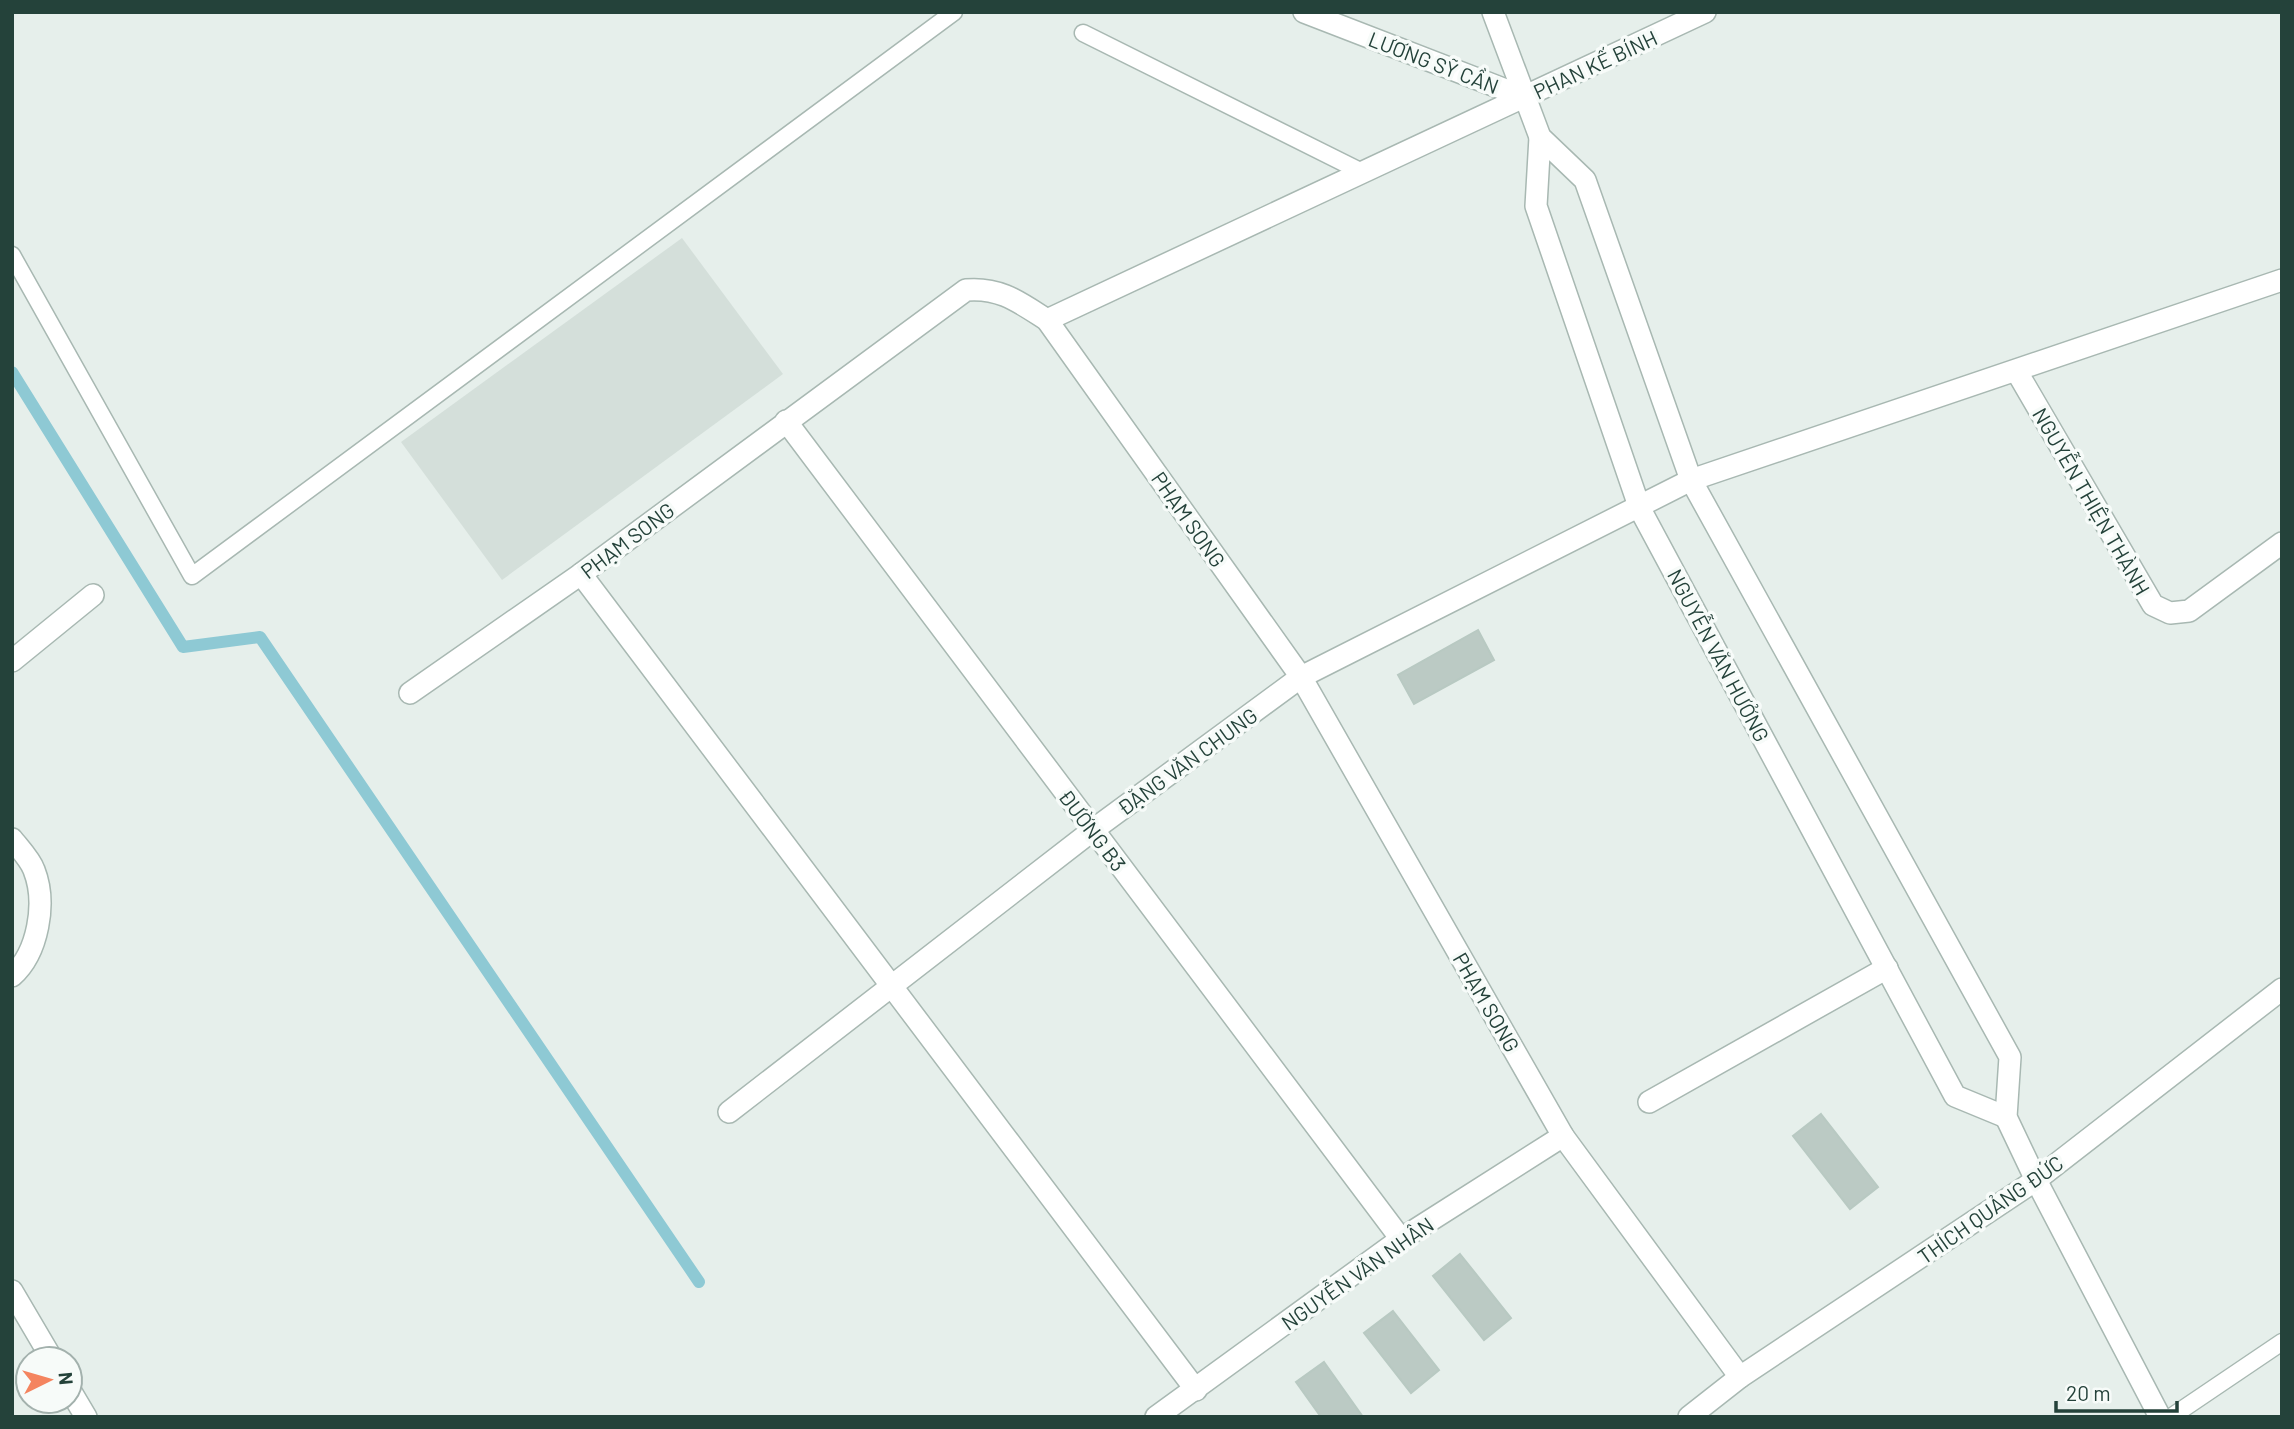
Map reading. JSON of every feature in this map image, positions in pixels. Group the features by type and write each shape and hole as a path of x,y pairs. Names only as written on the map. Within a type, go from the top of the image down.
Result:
{"street":[{"name":"LƯƠNG SỸ CẦN","path":"1304,12 1524,97"},
{"name":"NGUYỄN VĂN HƯỞNG","path":"1493,12 1541,137 1586,180 1691,480 2010,1057 2006,1117 2035,1180 2160,1417"},
{"name":"PHAN KẾ BÍNH","path":"1047,320 1705,12"},
{"name":"NGUYỄN VĂN HƯỞNG","path":"1541,137 1536,206 1640,509 1955,1096 2006,1117"},
{"name":"ĐẶNG VĂN CHUNG","path":"729,1112 1093,830 1301,677 1640,509 1691,480 2017,372 2282,280"},
{"name":"PHẠM SONG","path":"410,693 581,574 966,290 985,288 1003,292 1047,320 1301,677 1563,1136 1740,1377"},
{"name":"NGUYỄN THIỆN THÀNH","path":"2017,372 2153,605 2170,613 2189,611 2282,543"},
{"name":"ĐƯỜNG B3","path":"786,421 1401,1239"},
{"path":"581,574 1196,1390"},
{"path":"12,661 93,595"},
{"path":"12,839 34,870 41,915 25,965 12,976"},
{"path":"1649,1102 1887,968"},
{"name":"THÍCH QUẢNG ĐỨC","path":"1689,1417 1740,1377 2035,1180 2282,989"},
{"name":"NGUYỄN VĂN NHÂN","path":"1156,1417 1401,1239 1563,1136"},
{"path":"12,1291 44,1345"}],"lane":[{"path":"12,255 192,576 954,12"},
{"path":"1083,33 1362,172"},
{"path":"2171,1417 2282,1342"}],"shaded area":[{"path":"682,238 783,374 502,580 401,442"}],"building":[{"path":"1478,630 1494,660 1414,704 1398,675"},
{"path":"1821,1114 1878,1187 1850,1209 1793,1136"},
{"path":"1460,1254 1511,1318 1484,1340 1433,1276"},
{"path":"1393,1311 1439,1370 1411,1393 1364,1333"},
{"path":"1324,1362 1363,1417 1321,1417 1296,1382"}],"waterway":[{"path":"12,372 183,647 260,637 699,1282"}]}
